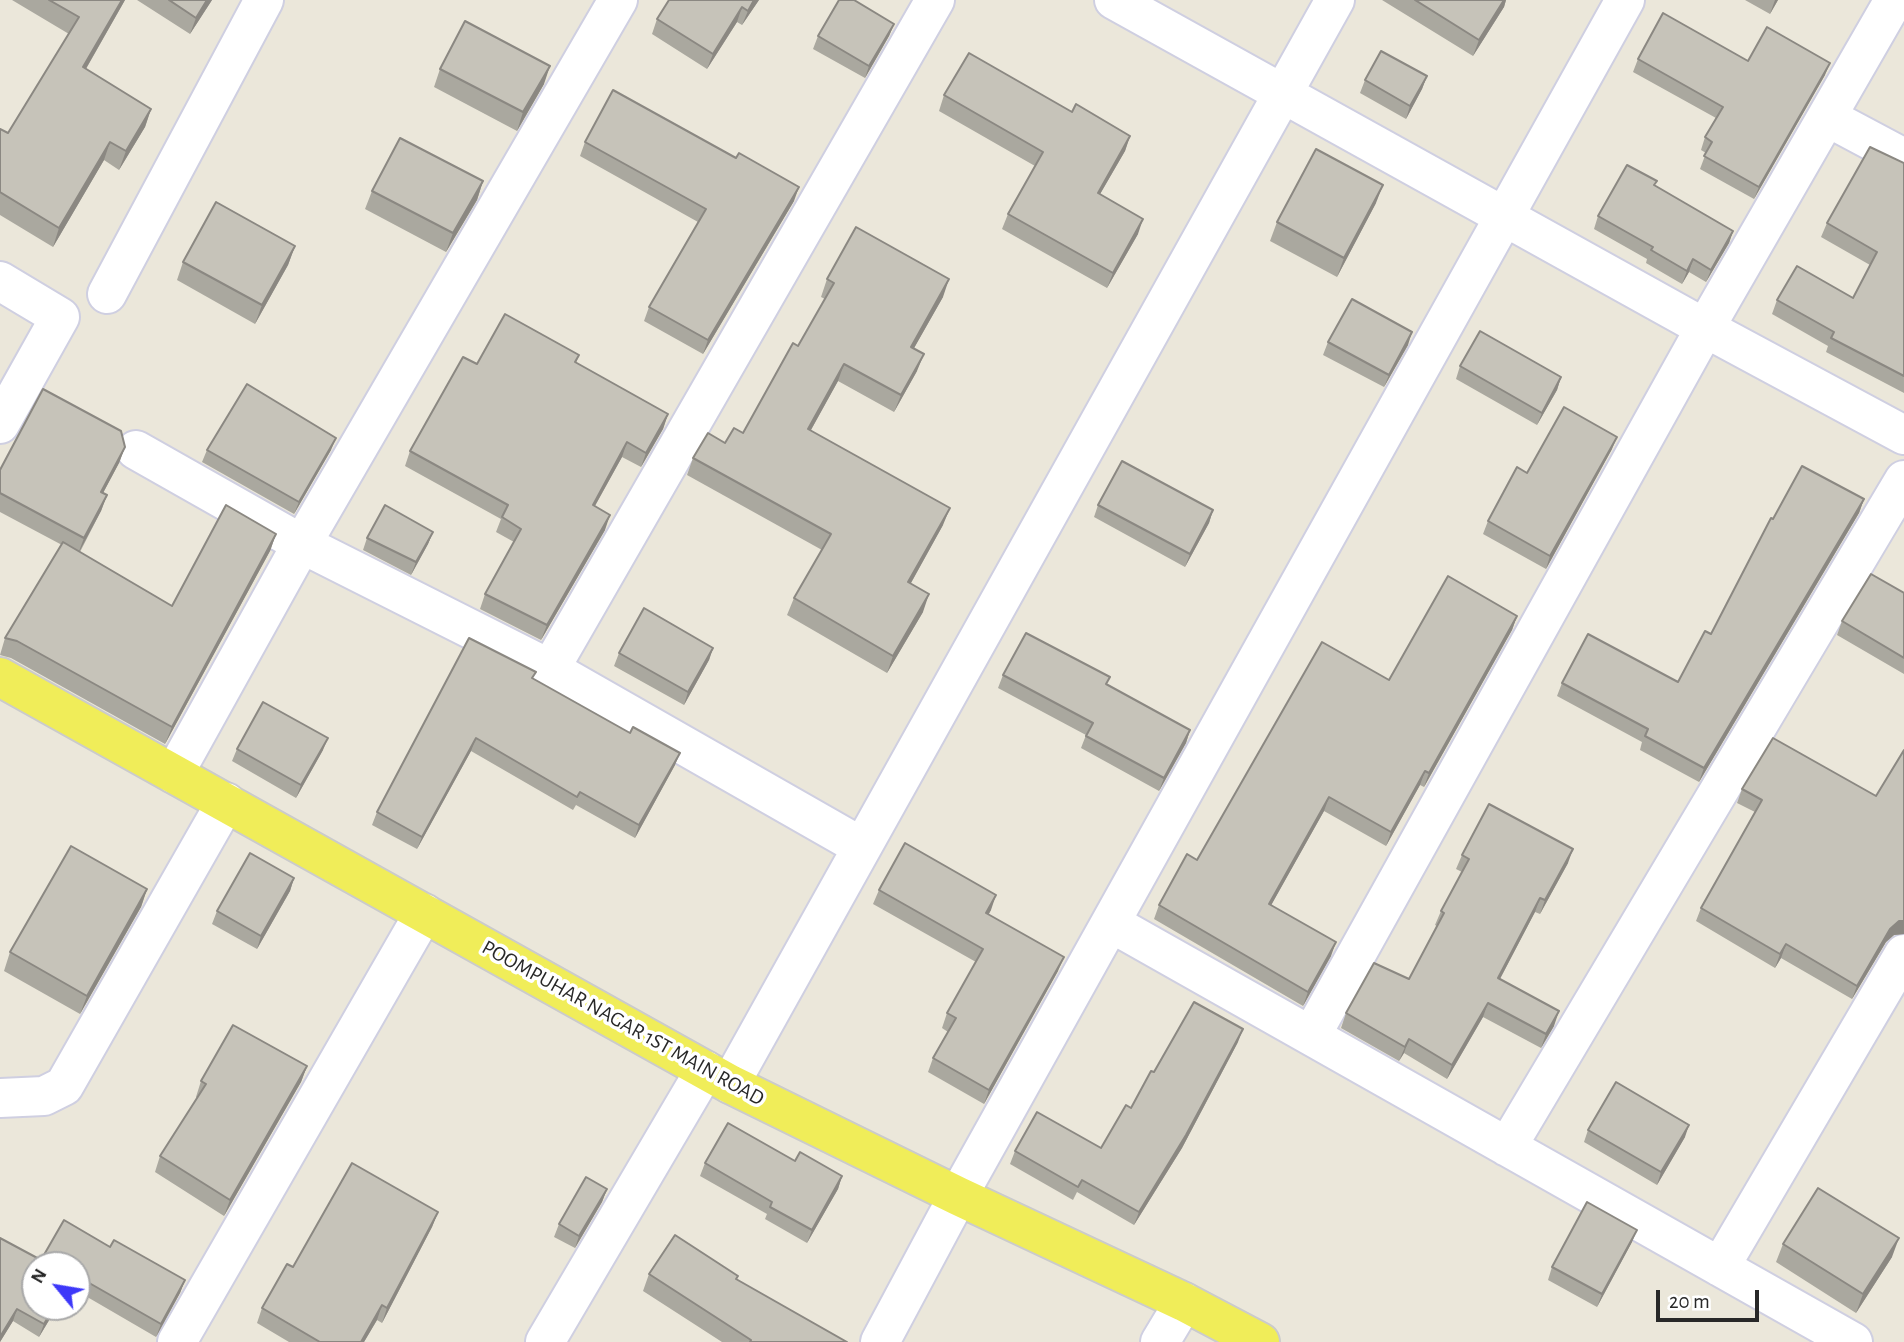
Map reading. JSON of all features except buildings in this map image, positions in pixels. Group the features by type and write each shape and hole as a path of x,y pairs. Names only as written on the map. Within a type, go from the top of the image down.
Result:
{"main road":[{"name":"POOMPUHAR NAGAR 1ST MAIN ROAD","path":"3,684 226,802 717,1077 958,1196 1184,1302 1260,1342"}],"street":[{"path":"107,294 264,0"},
{"path":"174,774 302,544 557,110 618,0"},
{"path":"550,669 935,0"},
{"path":"1114,0 1504,218 1904,435"},
{"path":"545,1342 862,847 1335,0"},
{"path":"880,1342 958,1196 1625,0"},
{"path":"1311,1036 1705,328 1894,0"},
{"path":"1827,117 1904,158"},
{"path":"0,281 60,317 0,424"},
{"path":"136,450 302,544 550,669 862,847"},
{"path":"1507,1147 1904,480"},
{"path":"0,1098 44,1096 64,1086 226,802"},
{"path":"177,1342 424,913"},
{"path":"1111,923 1853,1342"},
{"path":"1720,1267 1904,954"},
{"path":"1160,1342 1184,1302"}]}
